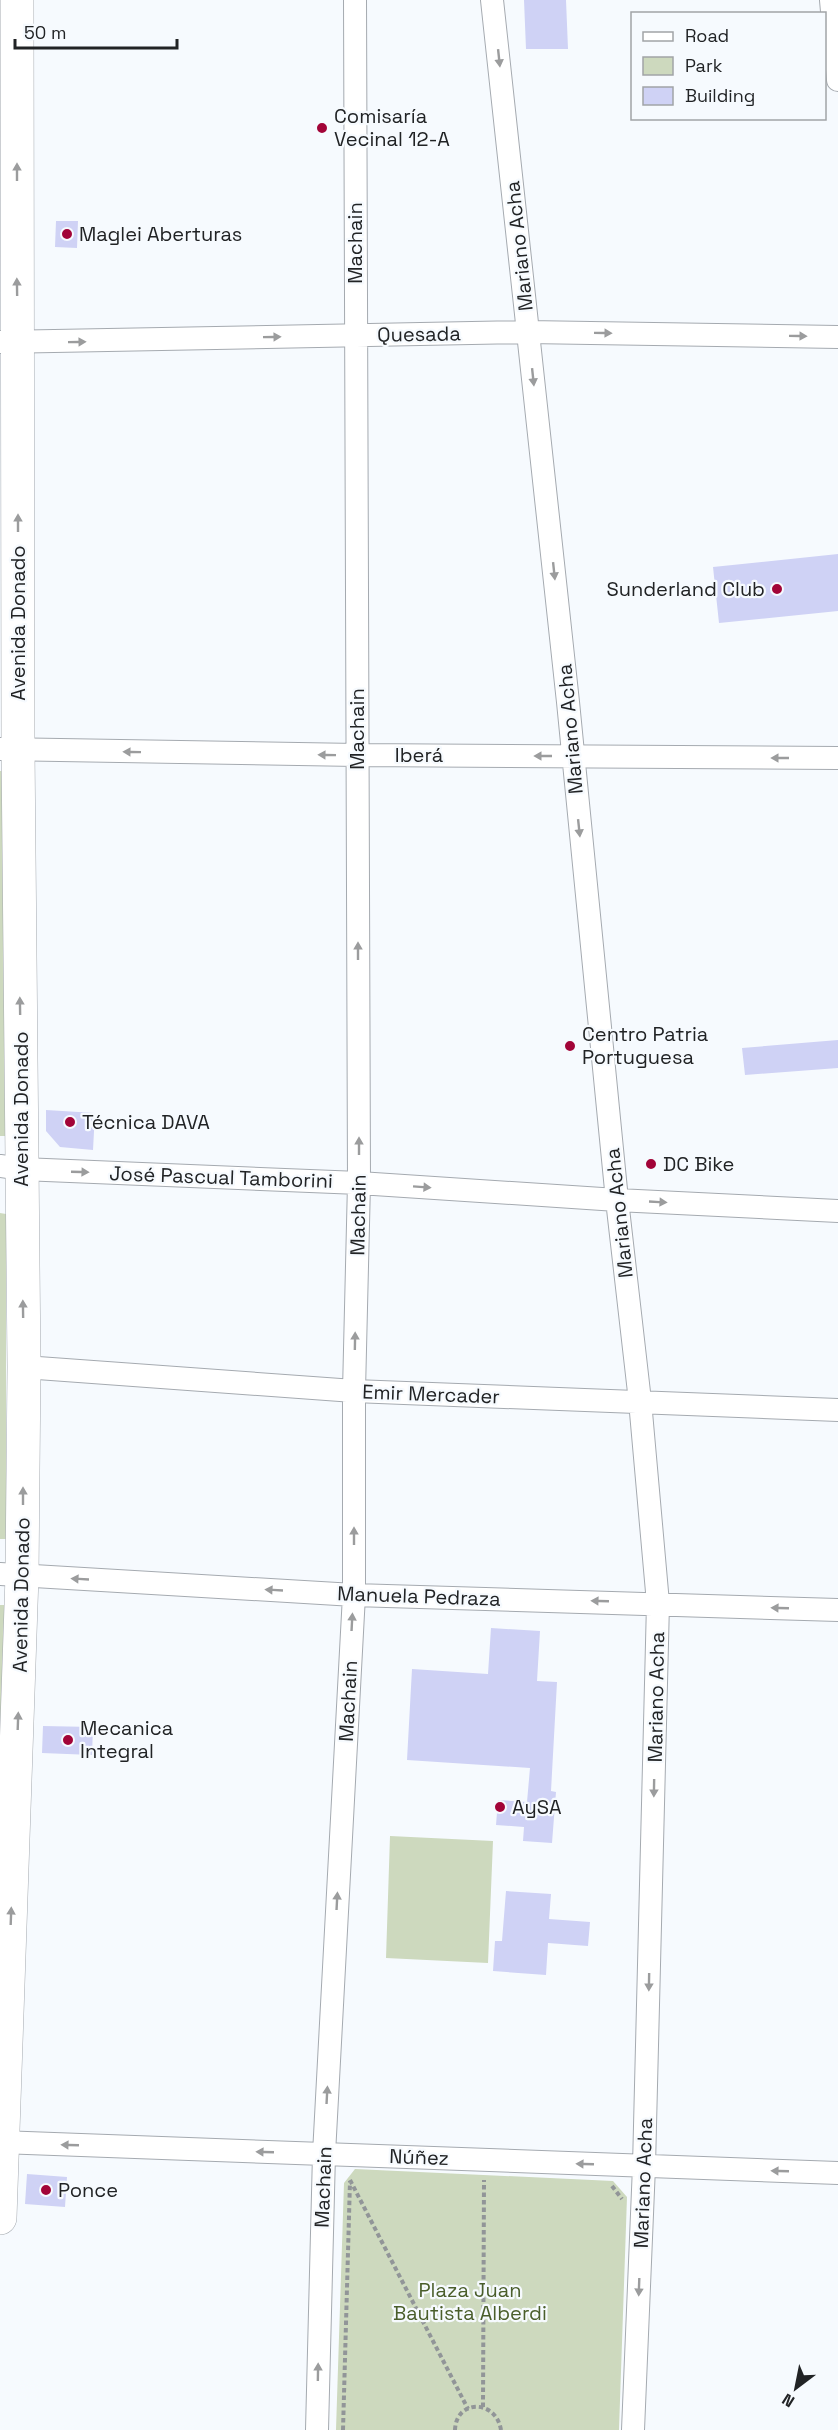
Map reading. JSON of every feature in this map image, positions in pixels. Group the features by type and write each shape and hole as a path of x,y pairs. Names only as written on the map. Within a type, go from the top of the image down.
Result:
{"main road":[{"name":"Avenida Donado","path":"0,2218 11,1575 24,1367 11,1167 9,343 16,230 17,0"}],"street":[{"name":"Machain","path":"317,2430 324,2154 354,1594 354,1391 359,1183 355,0"},
{"name":"Mariano Acha","path":"492,0 568,702 617,1200 640,1401 658,1603 644,2166 633,2430"},
{"path":"831,0 838,80"},
{"name":"Quesada","path":"9,343 528,332 838,336"},
{"name":"Iberá","path":"9,749 357,755 838,758"},
{"name":"José Pascual Tamborini","path":"11,1167 359,1183 617,1200 838,1211"},
{"name":"Emir Mercader","path":"24,1367 354,1391 838,1410"},
{"name":"Manuela Pedraza","path":"11,1575 354,1594 838,1610"},
{"name":"Núñez","path":"2,2142 838,2173"}],"path":[{"path":"350,2180 356,2177"},
{"path":"472,2179 495,2180"},
{"path":"350,2180 468,2409"},
{"path":"343,2430 350,2180"},
{"path":"483,2180 483,2407"},
{"path":"610,2184 624,2202"},
{"path":"455,2430 458,2419 468,2409 483,2407 496,2416 501,2430"}],"green space":[{"path":"0,771 3,771 6,1136 0,1136"},
{"path":"0,1213 6,1214 6,1539 0,1539"},
{"path":"0,1605 6,1605 0,1769"},
{"path":"390,1836 493,1841 488,1963 386,1958"},
{"name":"Plaza Juan Bautista Alberdi","path":"355,2169 613,2181 627,2197 619,2430 336,2430 344,2183"}],"building":[{"path":"524,0 566,0 568,49 526,49"},
{"name":"Maglei Aberturas","path":"56,221 78,221 77,248 55,247"},
{"name":"Sunderland Club","path":"838,554 838,611 719,623 713,567"},
{"path":"838,1040 838,1068 745,1075 742,1048"},
{"name":"Técnica DAVA","path":"46,1110 95,1113 93,1150 60,1147 46,1131"},
{"path":"491,1628 540,1631 537,1681 557,1682 551,1791 556,1792 552,1843 523,1841 524,1827 496,1825 498,1800 527,1802 530,1768 407,1760 412,1669 488,1674"},
{"name":"Mecanica Integral","path":"43,1726 93,1727 92,1755 42,1753"},
{"path":"506,1891 551,1894 549,1919 590,1922 588,1946 548,1943 546,1975 493,1971 495,1941 502,1941"},
{"name":"Ponce","path":"27,2174 67,2177 65,2207 25,2204"}],"place":[{"name":"Comisaría Vecinal 12-A","path":"322,128"},
{"name":"Maglei Aberturas","path":"67,234"},
{"name":"Sunderland Club","path":"777,589"},
{"name":"Centro Patria Portuguesa","path":"570,1046"},
{"name":"Técnica DAVA","path":"70,1122"},
{"name":"DC Bike","path":"651,1164"},
{"name":"Mecanica Integral","path":"68,1740"},
{"name":"AySA","path":"500,1807"},
{"name":"Ponce","path":"46,2190"}]}
